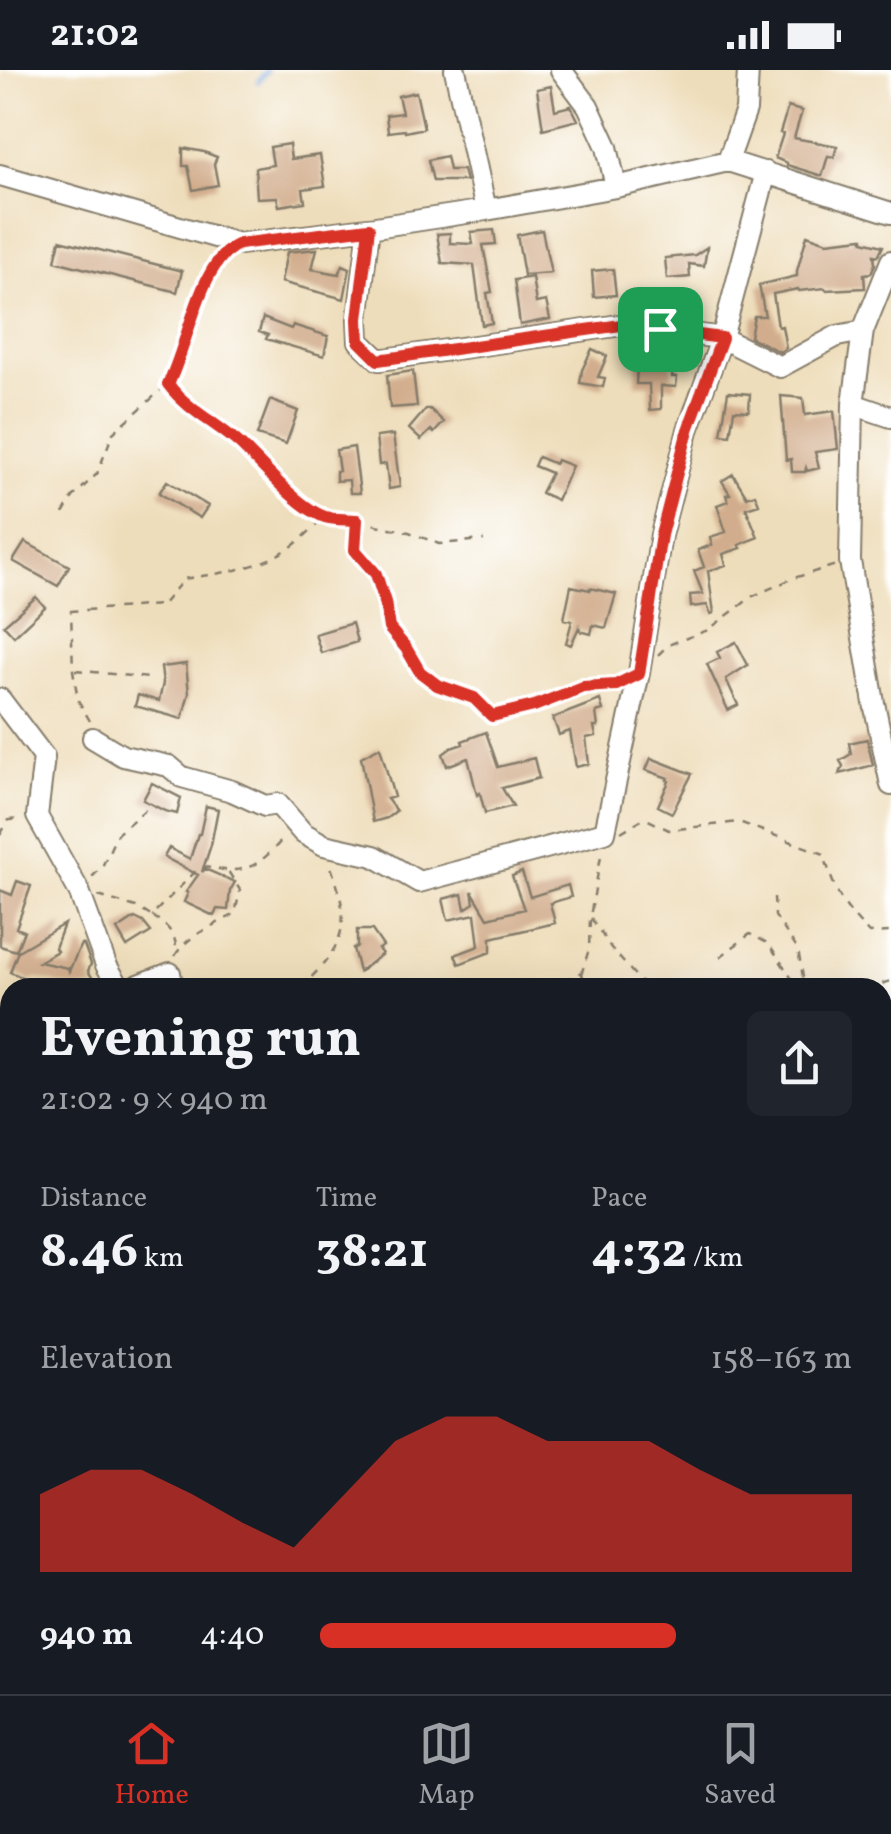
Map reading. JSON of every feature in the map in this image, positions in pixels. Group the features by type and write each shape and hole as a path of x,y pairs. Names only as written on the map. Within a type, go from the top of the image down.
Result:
{"street":[{"path":"455,70 486,210"},
{"path":"561,70 588,106 607,147 616,187"},
{"path":"728,161 746,110 748,70"},
{"path":"0,176 239,244 486,210 616,187 728,161 889,206"},
{"path":"93,738 123,756 170,766 182,777 232,790 265,806 278,804 304,833 324,845 374,856 418,882 605,832 639,674 661,535 688,430 722,338 766,172"},
{"path":"369,228 359,341 378,360 621,325 722,338 780,367 836,336 863,331"},
{"path":"891,261 863,331 853,404 850,561 882,701 891,785"},
{"path":"853,404 891,418"},
{"path":"0,699 44,756 36,816 79,891 114,978"}],"path":[{"path":"63,514 97,474 112,433 168,384 178,365 201,289 226,249 239,244"},
{"path":"168,384 178,398 238,442 302,502 324,517 409,532 440,544 484,540"},
{"path":"93,738 89,718 78,700 70,611 162,605 184,578 238,570 269,560 290,548 324,517"},
{"path":"357,520 355,550 376,574 389,628 420,672 437,685 474,698 492,716 534,706 583,687 616,685 639,674 668,645 708,630 754,596 794,578 850,561"},
{"path":"74,670 148,678"},
{"path":"79,891 102,868 117,834 146,809"},
{"path":"0,836 9,820 36,816"},
{"path":"583,978 605,832 621,832 644,818 669,830 739,822 824,854 843,906 869,933 891,932"},
{"path":"151,916 198,868 257,866 285,837 304,833"},
{"path":"311,978 337,947 344,920 338,884 324,845"},
{"path":"176,951 235,914 240,890 227,870"},
{"path":"79,891 122,901 165,923 177,942 172,978"},
{"path":"774,897 775,916 798,950 803,978"},
{"path":"590,916 610,948 637,978"},
{"path":"720,957 750,934 768,944 791,978"},
{"path":"571,978 582,972"}],"building":[{"path":"551,86 555,110 571,106 578,120 543,129 537,89"},
{"path":"416,92 424,128 388,132 386,115 402,113 398,96"},
{"path":"788,107 802,111 794,138 837,146 834,157 828,156 822,176 775,158"},
{"path":"289,144 291,159 320,155 325,186 303,189 305,202 279,206 277,197 257,198 255,168 273,165 270,147"},
{"path":"183,148 217,157 214,164 218,185 193,190 188,166 183,166"},
{"path":"446,156 449,170 463,170 466,181 433,181 428,160"},
{"path":"494,230 496,244 483,245 492,292 487,293 492,323 482,325 474,265 442,263 437,234 450,233 450,243 473,244 471,232"},
{"path":"542,230 551,273 524,275 517,235"},
{"path":"807,235 827,242 863,238 883,246 878,256 874,255 871,273 864,274 865,288 798,289 773,294 786,348 780,352 750,337 754,316 765,316 759,285 797,276"},
{"path":"60,240 182,271 177,292 55,261"},
{"path":"707,247 704,266 689,264 690,277 667,279 665,258 695,255"},
{"path":"317,249 312,269 339,274 343,265 350,268 344,299 281,282 287,252"},
{"path":"613,269 616,295 594,297 592,271"},
{"path":"532,277 536,303 546,301 550,319 520,325 514,280"},
{"path":"263,318 291,329 293,325 328,336 324,356 266,339 268,335 259,332"},
{"path":"651,343 673,346 672,377 677,377 676,387 661,386 661,409 650,410 649,384 636,384 642,347 652,350"},
{"path":"592,349 607,356 598,377 605,378 603,387 580,383"},
{"path":"413,371 417,406 390,408 387,375"},
{"path":"728,392 750,394 749,411 734,410 730,435 721,434"},
{"path":"781,396 803,398 805,415 834,411 838,449 815,452 819,468 792,472 791,459 786,460"},
{"path":"270,400 298,411 286,444 257,435"},
{"path":"426,409 444,422 421,440 409,429"},
{"path":"393,435 400,487 389,489 386,464 379,465 376,437"},
{"path":"354,447 360,493 350,493 349,480 336,481 336,450"},
{"path":"538,457 572,466 557,500 541,493 551,473 534,466"},
{"path":"733,474 747,497 755,494 759,504 746,508 758,537 723,554 726,565 708,571 714,613 711,614 707,605 691,607 690,595 703,594 694,571 704,567 698,550 712,545 710,537 726,532 717,505 728,501 726,495 730,494 722,481"},
{"path":"167,481 208,506 200,518 159,493"},
{"path":"25,542 69,566 58,586 13,561"},
{"path":"571,586 616,594 606,628 593,625 591,634 579,627 571,645 566,643 572,621 564,619"},
{"path":"36,597 45,607 14,636 4,625"},
{"path":"352,623 357,642 321,653 315,634"},
{"path":"736,642 748,665 726,679 738,705 728,710 707,664 720,658 717,652"},
{"path":"186,664 189,693 182,719 135,706 138,695 159,701 161,667"},
{"path":"600,700 603,710 596,712 596,736 586,738 589,764 576,767 570,731 559,735 553,718"},
{"path":"486,732 498,767 534,758 539,778 502,788 513,806 485,813 468,758 447,766 443,754"},
{"path":"867,739 873,765 840,774 840,761 851,754 849,743"},
{"path":"380,747 394,797 387,799 396,811 373,822 361,757"},
{"path":"651,758 692,774 672,813 658,806 669,781 646,770"},
{"path":"152,783 181,798 177,814 143,800"},
{"path":"206,806 218,809 202,872 205,869 235,882 228,910 217,909 214,916 184,902 198,875 164,857 169,848 190,859"},
{"path":"522,872 530,897 568,885 571,897 550,903 555,923 491,938 491,952 459,964 455,955 479,946 475,914 448,920 443,899 462,894 465,909 474,903 472,891 488,918 524,909 512,876"},
{"path":"17,881 31,886 16,928 24,931 16,951 0,946 0,890 12,895"},
{"path":"135,918 151,932 127,947 117,930"},
{"path":"64,924 57,951 39,962 69,971 81,944 91,964 88,971 92,978 24,978 10,972 18,951"},
{"path":"357,930 372,930 383,946 378,949 382,954 359,972 353,948 357,947"}],"waterway":[{"path":"258,82 267,70"}],"route":[{"path":"369,228 359,341 378,360 621,325 660,329 722,338 688,430 661,535 639,674 616,685 583,687 534,706 492,716 474,698 437,685 420,672 389,628 376,574 355,550 357,520 324,517 302,502 238,442 178,398 168,384 178,365 201,289 226,249 239,244 369,228"}]}
